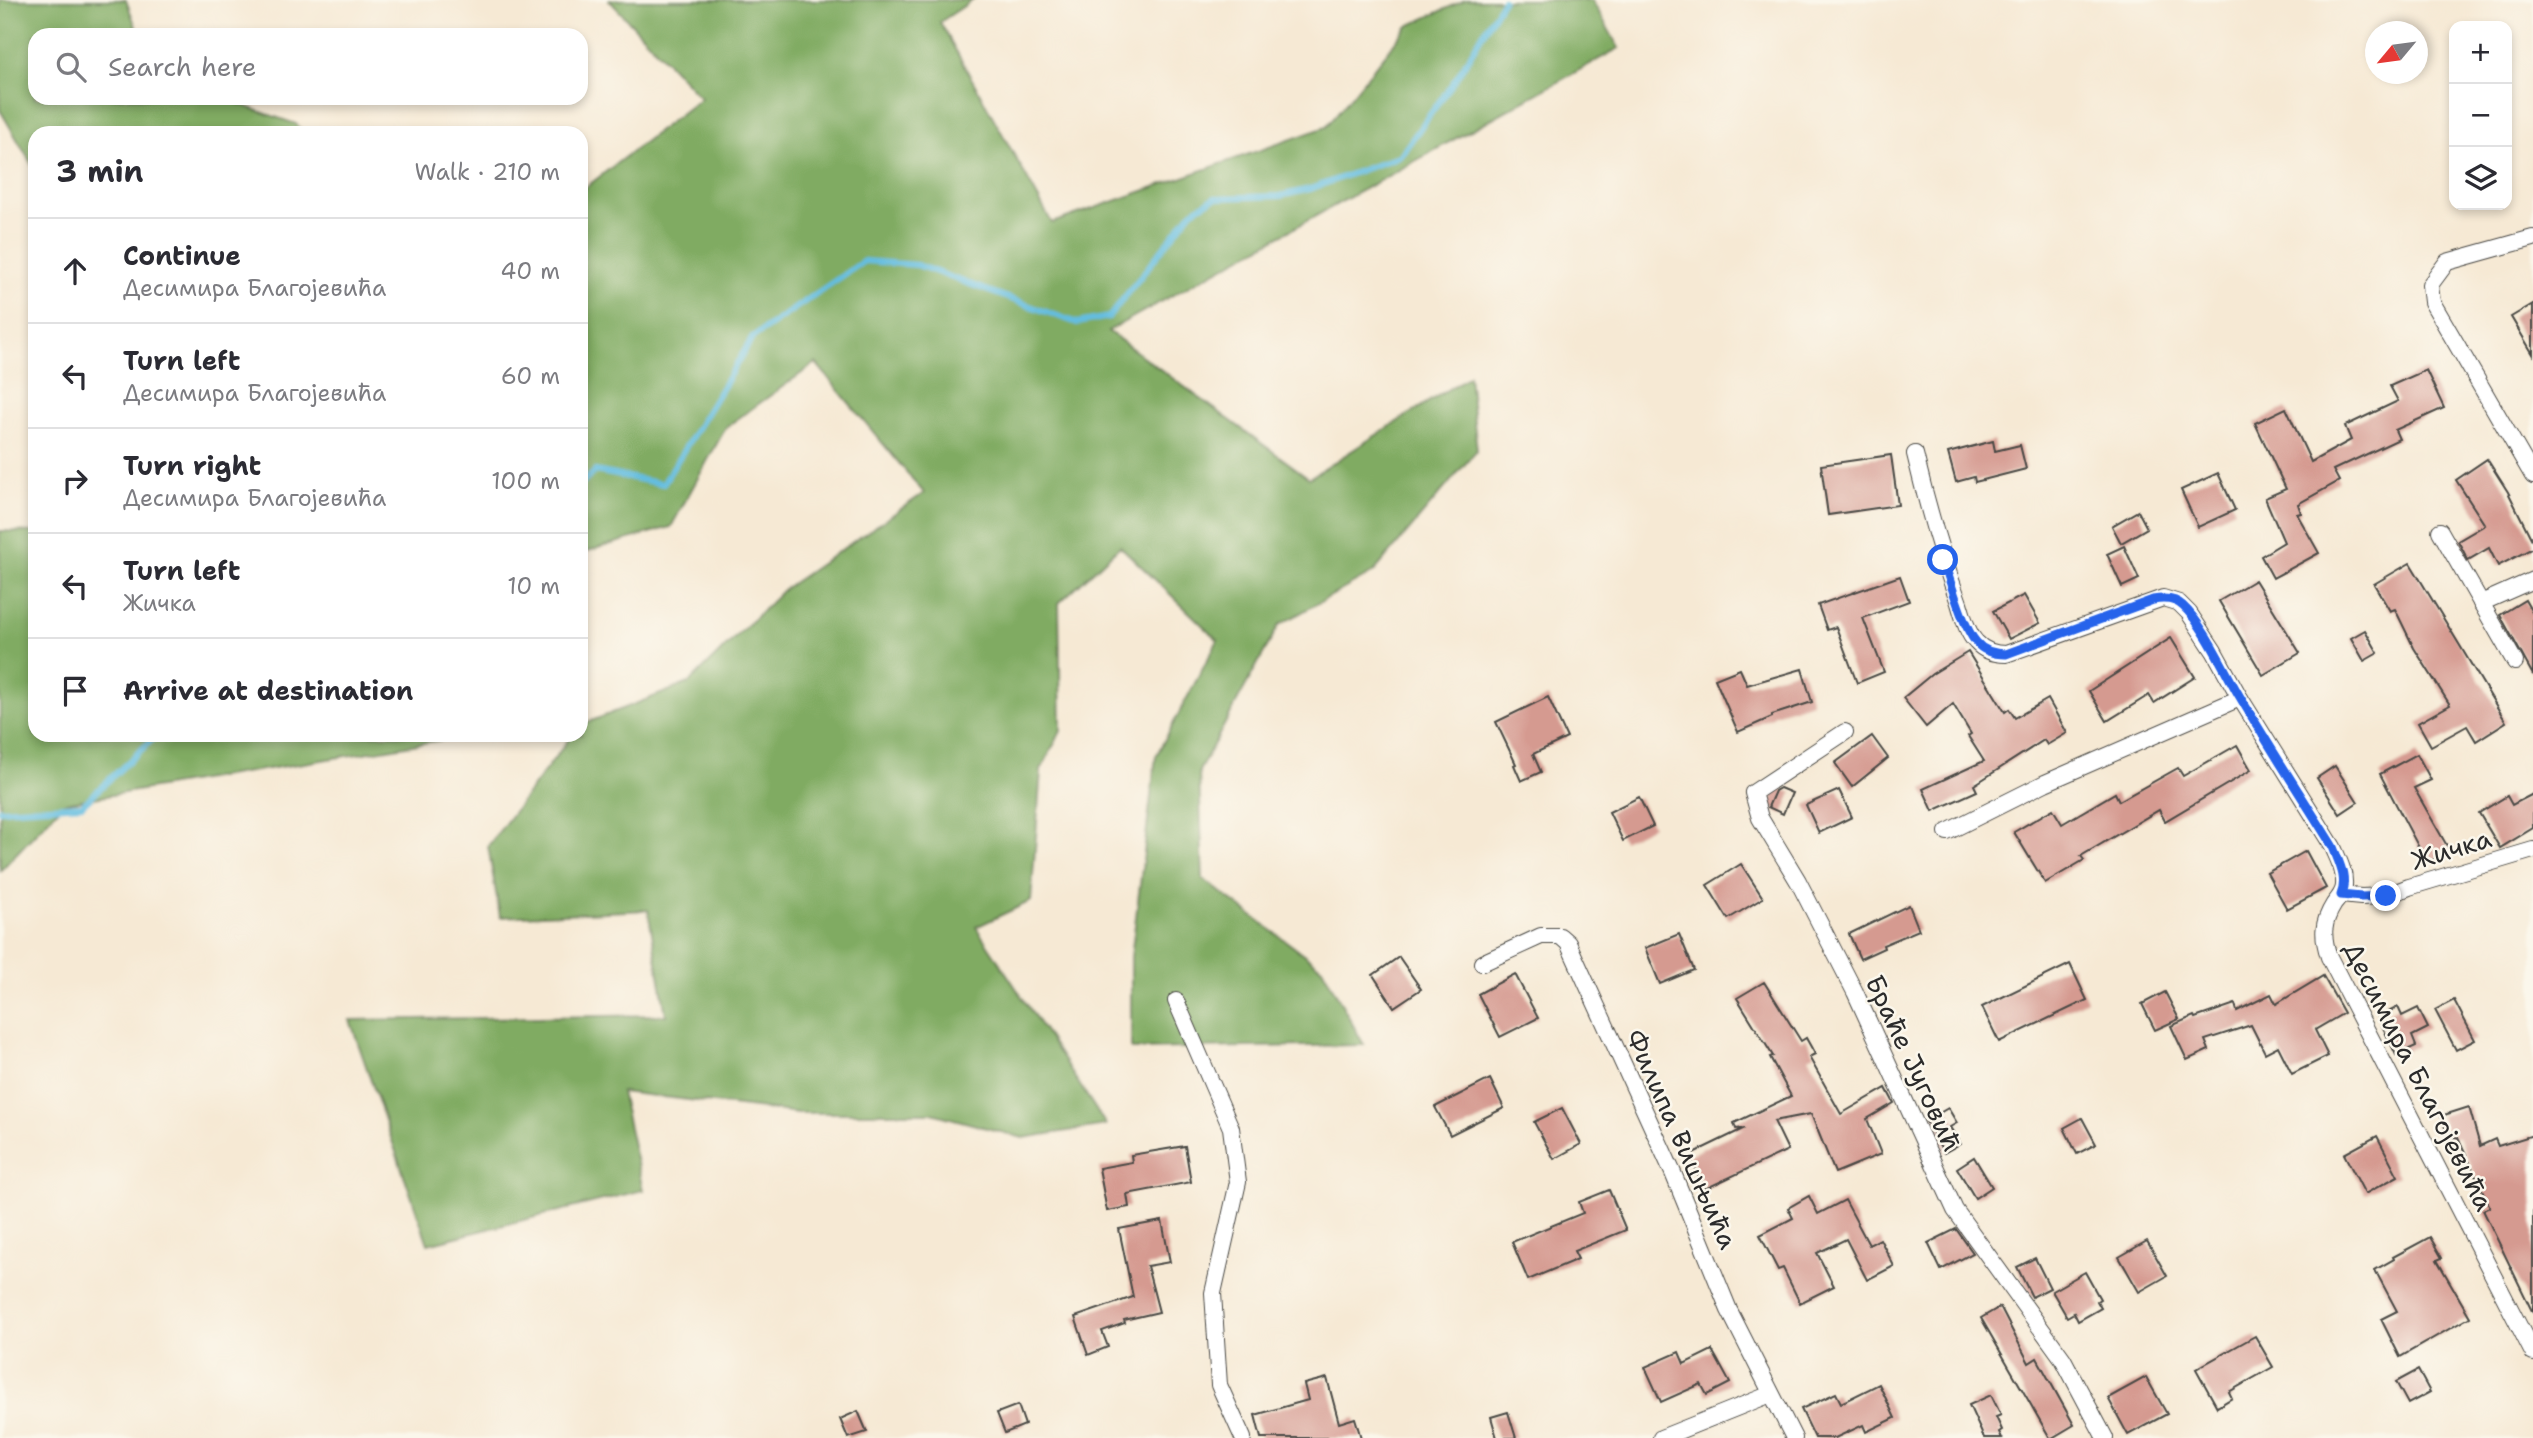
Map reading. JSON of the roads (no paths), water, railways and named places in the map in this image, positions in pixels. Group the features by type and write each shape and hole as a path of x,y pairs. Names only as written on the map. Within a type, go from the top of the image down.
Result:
{"street":[{"path":"2533,238 2447,262 2430,285 2432,302 2533,476"},
{"path":"1915,454 1927,508 1943,560 1972,636 1982,648 1997,654 2006,654 2163,598 2173,600 2189,613 2333,847 2343,873 2344,887 2341,895"},
{"path":"2440,531 2515,662"},
{"path":"2481,603 2533,580"},
{"path":"1947,832 2045,783 2240,698"},
{"name":"Браће Југовић","path":"1845,732 1753,793 1760,818 1798,881 1854,992 1955,1210 2063,1359 2105,1438"},
{"name":"Жичка","path":"2341,895 2386,896 2533,850"},
{"name":"Десимира Благојевића","path":"2341,895 2326,915 2323,928 2329,957 2533,1353"},
{"name":"Филипа Вишњића","path":"1482,964 1541,936 1560,936 1568,943 1673,1173 1728,1310 1794,1438"},
{"path":"1175,1001 1231,1128 1238,1182 1213,1293 1219,1385 1243,1438"},
{"path":"1661,1438 1771,1394"}],"waterway":[{"path":"588,478 595,471 663,484 753,337 864,261 917,265 1077,323 1109,317 1192,211 1214,198 1280,196 1310,189 1400,156 1457,77 1503,0"},
{"path":"0,810 82,805 150,742"}]}
